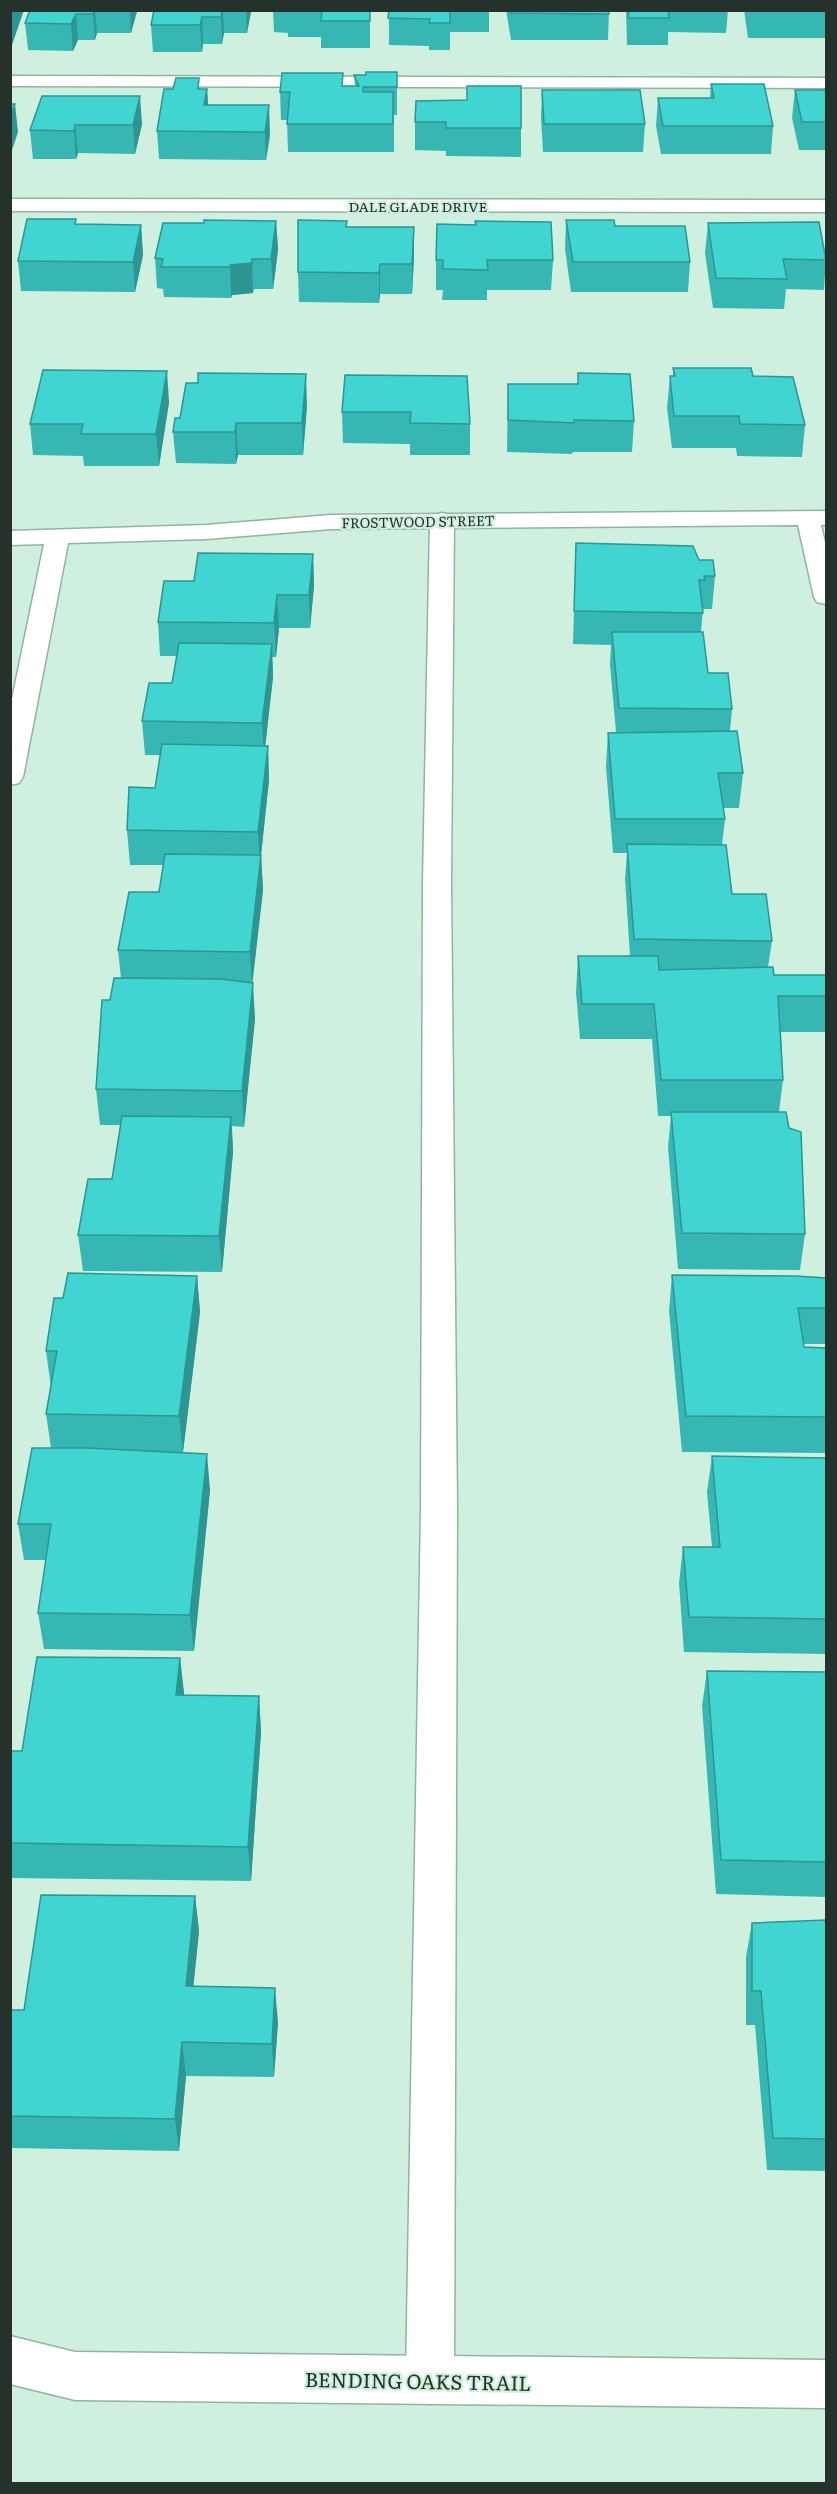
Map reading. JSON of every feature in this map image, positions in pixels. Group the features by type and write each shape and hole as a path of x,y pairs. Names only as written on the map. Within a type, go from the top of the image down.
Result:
{"street":[{"path":"10,81 826,83"},
{"name":"DALE GLADE DRIVE","path":"10,205 826,206"},
{"path":"817,518 826,597"},
{"name":"FROSTWOOD STREET","path":"10,538 206,532 331,522 817,518"},
{"path":"430,2380 439,1508 437,882 442,520"},
{"path":"10,777 57,538"},
{"name":"BENDING OAKS TRAIL","path":"10,2360 75,2376 826,2384"}],"building":[{"path":"30,10 94,10 93,14 76,14 71,24 25,23"},
{"path":"154,10 222,10 221,17 202,17 200,25 151,25"},
{"path":"322,10 370,10 370,21 321,21"},
{"path":"389,10 450,10 450,23 429,23 430,19 388,18"},
{"path":"511,10 609,10 609,14 511,13"},
{"path":"628,10 668,10 669,18 629,18"},
{"path":"750,10 826,10 826,11"},
{"path":"366,72 397,72 397,87 363,87 363,92 393,92 393,124 287,124 290,92 280,92 282,73 343,73 342,86 359,86 354,75 366,75"},
{"path":"176,78 199,78 198,89 207,89 204,105 269,105 265,132 157,131 164,89 173,89"},
{"path":"711,84 764,84 773,126 663,126 658,98 714,98"},
{"path":"467,86 521,86 521,128 446,128 446,122 415,122 416,101 467,100"},
{"path":"542,90 640,90 645,124 544,124"},
{"path":"795,90 826,90 826,122 802,122"},
{"path":"42,96 140,96 133,125 75,125 74,131 30,130"},
{"path":"10,104 15,104 10,118"},
{"path":"27,219 76,219 75,224 141,225 133,262 18,261"},
{"path":"204,220 276,221 271,259 252,259 252,263 230,265 230,267 161,267 163,259 155,258 163,223 204,223"},
{"path":"298,220 347,221 346,227 414,227 412,264 380,264 379,273 298,272"},
{"path":"566,220 614,220 615,226 685,226 690,262 573,262"},
{"path":"475,221 551,222 553,260 487,260 488,270 443,269 443,260 436,260 437,224 476,225"},
{"path":"819,222 826,260 783,259 787,279 716,278 708,223"},
{"path":"673,368 751,368 753,376 793,377 805,425 740,424 739,416 674,416 670,376 675,376"},
{"path":"43,370 167,371 156,434 81,434 83,424 30,424"},
{"path":"198,373 306,374 302,423 236,423 235,432 173,432 175,418 180,418 186,383 198,383"},
{"path":"578,373 630,374 634,421 574,420 574,423 508,420 508,384 578,384"},
{"path":"345,375 467,376 470,424 410,423 411,412 342,412"},
{"path":"576,543 693,546 699,560 713,560 715,576 704,576 705,580 699,580 703,613 574,611"},
{"path":"198,553 313,554 309,595 277,595 274,623 158,622 164,581 194,581"},
{"path":"612,632 703,632 708,673 728,673 732,709 619,708"},
{"path":"179,643 272,644 262,723 142,721 149,683 172,683"},
{"path":"737,731 743,773 718,773 725,819 615,819 608,733"},
{"path":"162,744 268,746 258,832 127,830 129,787 155,788"},
{"path":"627,844 726,845 732,894 766,894 772,941 634,939"},
{"path":"165,854 261,855 250,952 118,950 129,892 159,892"},
{"path":"578,956 658,956 659,970 773,967 774,975 826,975 826,996 778,996 783,1080 661,1080 654,1004 582,1004"},
{"path":"114,978 221,979 253,983 242,1091 96,1089 102,1000 110,1000"},
{"path":"671,1112 786,1112 789,1128 801,1132 805,1234 682,1233"},
{"path":"122,1116 231,1117 219,1236 78,1235 88,1179 112,1179"},
{"path":"68,1273 197,1276 179,1416 46,1414 57,1351 46,1351 54,1298 63,1298"},
{"path":"672,1275 826,1278 826,1308 798,1308 804,1347 826,1348 826,1417 686,1416"},
{"path":"32,1448 88,1448 207,1454 190,1615 38,1613 51,1524 18,1524"},
{"path":"712,1456 826,1458 826,1619 689,1617 683,1547 720,1547"},
{"path":"37,1657 180,1658 176,1695 259,1696 248,1847 10,1843 10,1751 22,1751"},
{"path":"707,1671 826,1672 826,1862 721,1860"},
{"path":"41,1895 195,1896 186,1986 275,1988 272,2044 182,2042 175,2119 10,2116 10,2010 24,2010"},
{"path":"826,1920 826,2139 773,2138 761,1991 752,1991 752,1923"}]}
